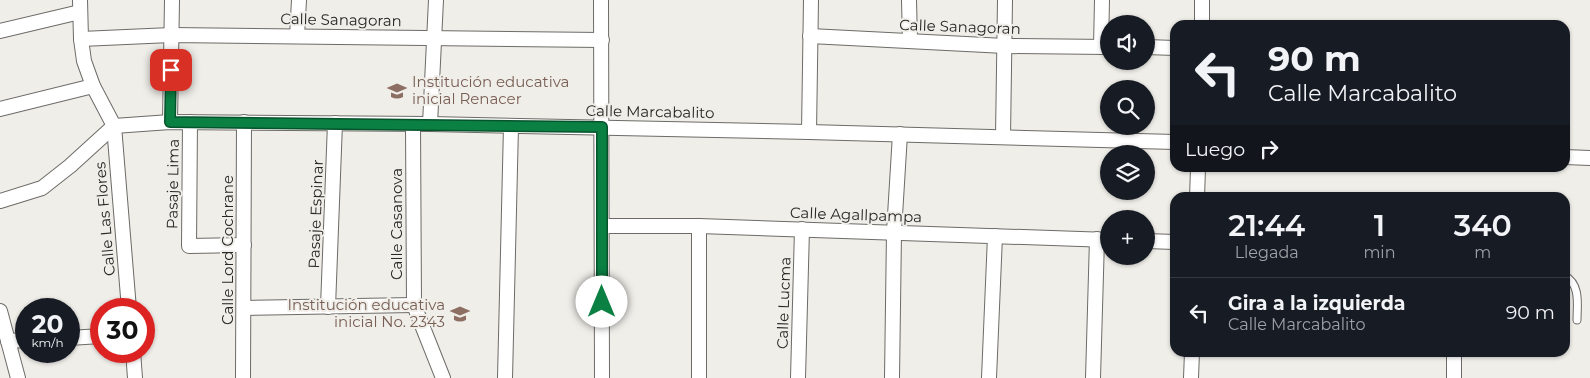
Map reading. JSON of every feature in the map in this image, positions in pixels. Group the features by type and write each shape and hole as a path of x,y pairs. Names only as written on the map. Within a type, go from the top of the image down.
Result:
{"street":[{"path":"170,122 172,0"},
{"path":"297,36 299,0"},
{"path":"430,124 436,0"},
{"path":"602,0 602,378"},
{"path":"808,132 811,0"},
{"path":"909,0 910,41"},
{"path":"1003,137 1005,0"},
{"path":"1102,0 1103,15"},
{"path":"1202,0 1202,20"},
{"path":"0,31 80,6 84,61 114,126 70,166 42,188 0,202"},
{"name":"Calle Sanagoran","path":"81,39 171,35 602,40"},
{"name":"Calle Sanagoran","path":"810,36 1005,46 1100,47"},
{"path":"1155,47 1170,48"},
{"path":"0,109 94,86"},
{"name":"Calle Marcabalito","path":"114,126 170,122 430,124 1170,142"},
{"name":"Pasaje Lima","path":"190,122 189,246 244,245"},
{"name":"Calle Lord Cochrane","path":"243,378 244,122"},
{"name":"Pasaje Espinar","path":"328,307 335,123"},
{"name":"Calle Casanova","path":"413,124 414,305 442,378"},
{"name":"Calle Las Flores","path":"114,126 128,298"},
{"path":"504,378 511,126"},
{"path":"892,378 894,232 900,134"},
{"path":"1570,158 1590,158"},
{"path":"1197,192 1198,172"},
{"name":"Calle Agallpampa","path":"602,226 698,226 1100,240"},
{"path":"698,226 699,378"},
{"name":"Calle Lucma","path":"798,378 802,229"},
{"path":"989,378 995,236"},
{"path":"1155,241 1170,242"},
{"path":"1093,378 1101,265"},
{"path":"244,308 414,305"},
{"path":"0,311 18,378"},
{"path":"8,341 15,341"},
{"path":"1191,378 1192,357"},
{"path":"1454,357 1454,378"},
{"path":"134,363 135,378"}],"lane":[{"path":"1570,279 1577,290 1577,320"}],"place":[{"name":"Institución educativa inicial Renacer","path":"397,91"},
{"name":"Institución educativa inicial No. 2343","path":"460,314"}],"route":[{"path":"171,70 170,122 602,127 602,302"}]}
